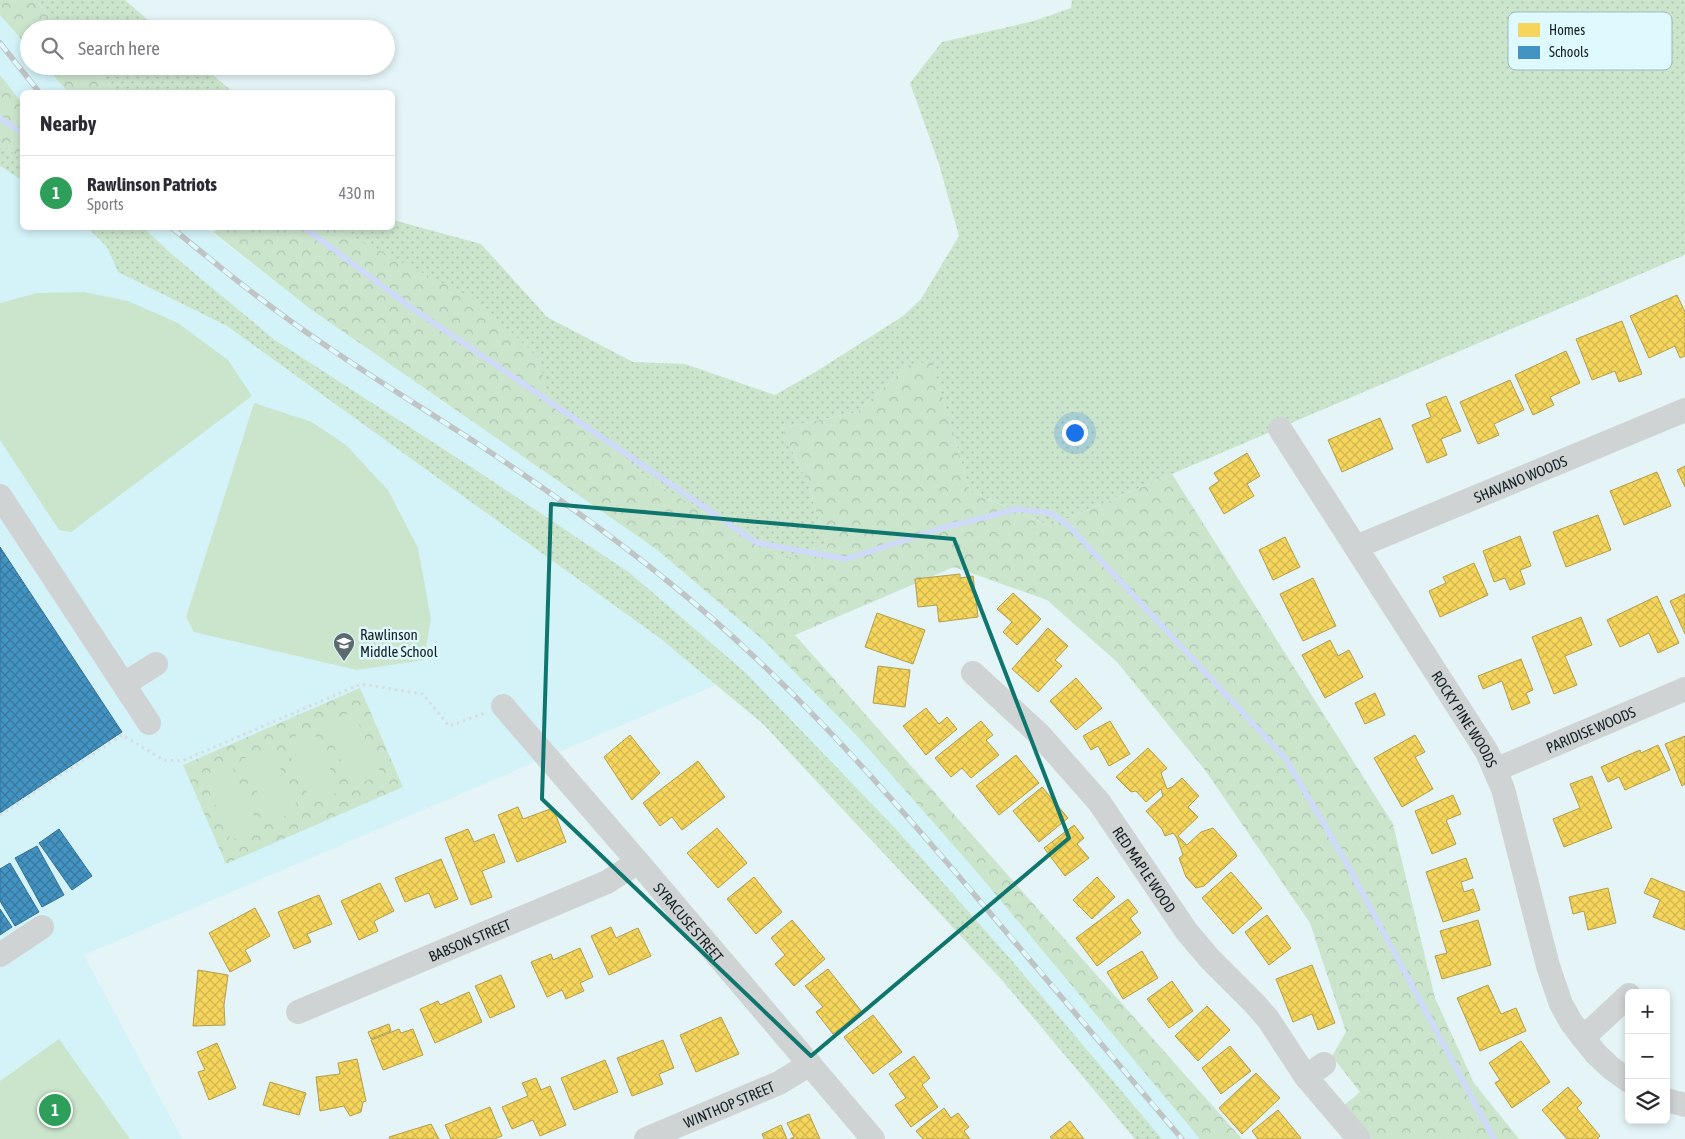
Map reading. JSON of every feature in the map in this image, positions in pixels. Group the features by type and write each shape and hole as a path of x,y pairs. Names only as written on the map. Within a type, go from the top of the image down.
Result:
{"street":[{"name":"SHAVANO WOODS","path":"1356,547 1685,410"},
{"name":"ROCKY PINE WOODS","path":"1280,429 1487,752 1503,789 1554,985 1565,1010 1583,1038 1611,1068 1626,1079"},
{"path":"0,496 149,722"},
{"path":"124,684 156,664"},
{"name":"RED MAPLE WOOD","path":"973,673 1039,734 1099,802 1187,932 1210,960 1254,1002 1315,1071 1360,1139"},
{"name":"PARIDISE WOODS","path":"1495,770 1685,689"},
{"name":"SYRACUSE STREET","path":"503,706 873,1139"},
{"name":"BABSON STREET","path":"298,1012 607,882 638,862"},
{"path":"0,955 42,927"},
{"path":"1583,1038 1625,999"},
{"name":"WINTHOP STREET","path":"646,1139 779,1083 810,1064"},
{"path":"1670,1101 1685,1104"}],"path":[{"path":"0,815 122,735 164,760 182,761 361,684 423,694 449,726 503,706"}],"highlighted area":[{"path":"551,504 954,539 1069,838 811,1056 542,799"}],"shaded area":[{"path":"0,15 20,38 20,75 53,75 66,90 20,90 20,100 0,75"},
{"name":"Rawlinson Middle School","path":"0,142 20,158 20,230 107,230 227,326 661,639 716,685 84,955 182,1139 0,1139"},
{"path":"146,230 209,230 309,308 656,549 763,640 858,737 976,871 1200,1139 1162,1139 1013,962 896,829 746,673 630,573 476,470 275,340 175,257"}],"green space":[{"path":"0,0 36,0 52,20 20,20 20,38 0,15"},
{"path":"36,0 125,0 148,20 52,20"},
{"path":"1072,0 1685,0 1685,255 1050,526 970,491 932,362 909,365 857,412 782,428 809,487 826,544 785,559 651,481 545,392 540,359 338,230 395,230 395,221 481,244 547,317 633,362 685,364 775,395 817,371 903,316 921,299 959,236 939,164 910,83 942,42 1034,21 1071,8"},
{"path":"0,75 20,100 20,158 0,142"},
{"path":"53,75 101,75 115,90 66,90"},
{"path":"101,75 213,75 231,90 115,90"},
{"path":"0,142 20,158 20,179 0,166"},
{"path":"90,230 146,230 175,257 275,340 476,470 630,573 746,673 896,829 1013,962 1162,1139 1135,1139 1001,979 763,724 661,639 227,326 118,272 107,247"},
{"path":"218,230 339,230 478,301 540,359 546,392 651,481 785,559 826,544 809,487 782,428 857,412 909,365 932,361 970,491 1050,526 1172,474 1393,824 1435,998 1474,1083 1519,1139 1372,1139 1343,1106 1360,1092 1332,1056 1346,1032 1310,923 1205,770 1117,662 1047,600 954,567 795,635 1242,1139 1200,1139 976,871 858,737 763,640 656,549 309,308 213,232"},
{"path":"84,292 128,301 178,323 228,360 252,396 71,532 59,530 0,440 0,303 37,293"},
{"path":"254,403 312,422 346,445 388,490 418,548 431,619 424,660 357,670 194,632 186,617"},
{"path":"360,688 403,787 226,864 183,765"},
{"path":"353,711 381,774 353,787 324,724"},
{"path":"312,728 340,791 312,804 284,741"},
{"path":"271,747 299,810 271,822 243,759"},
{"path":"231,764 259,827 231,840 203,777"},
{"path":"59,1039 130,1139 0,1139 0,1081"}],"building: Homes":[{"path":"1677,295 1685,312 1685,356 1680,358 1675,346 1649,358 1630,316"},
{"path":"1622,321 1642,374 1619,382 1615,371 1592,380 1576,339"},
{"path":"1566,351 1580,383 1550,397 1554,405 1533,415 1515,375"},
{"path":"1510,380 1524,410 1494,424 1499,435 1478,444 1460,402"},
{"path":"1446,396 1461,431 1441,439 1447,455 1427,463 1412,425 1431,417 1426,404"},
{"path":"1380,418 1393,449 1342,472 1328,440"},
{"path":"1247,453 1260,476 1247,484 1254,496 1224,514 1209,488 1219,481 1214,473"},
{"path":"1685,466 1685,487 1677,470"},
{"path":"1657,472 1671,506 1624,525 1610,491"},
{"path":"1598,515 1611,550 1566,567 1553,532"},
{"path":"1520,536 1531,566 1520,570 1525,584 1510,590 1505,578 1494,582 1483,551"},
{"path":"1285,537 1300,567 1273,580 1259,550"},
{"path":"1474,563 1488,595 1440,617 1429,591 1446,583 1443,577"},
{"path":"960,574 960,578 973,576 978,617 939,622 937,605 918,607 915,579"},
{"path":"1313,578 1336,626 1303,641 1280,594"},
{"path":"1013,593 1041,619 1017,645 1003,632 1012,622 997,609"},
{"path":"1685,594 1685,634 1670,601"},
{"path":"1657,596 1679,643 1658,653 1649,633 1620,647 1607,620"},
{"path":"877,613 925,630 913,664 865,647"},
{"path":"1581,617 1592,645 1565,656 1577,685 1554,694 1532,637"},
{"path":"1048,628 1068,646 1055,660 1062,666 1038,692 1012,669"},
{"path":"1330,640 1338,656 1349,650 1363,677 1325,698 1302,655"},
{"path":"1521,659 1533,690 1526,693 1530,703 1512,710 1502,681 1483,689 1478,676"},
{"path":"878,666 910,670 905,707 873,703"},
{"path":"1076,678 1102,708 1076,730 1050,701"},
{"path":"1375,693 1385,715 1365,724 1355,703"},
{"path":"926,708 939,724 947,717 957,729 926,755 903,726"},
{"path":"981,721 993,735 986,740 999,755 971,778 962,768 951,777 935,758"},
{"path":"1110,721 1130,754 1109,766 1098,746 1091,750 1083,736"},
{"path":"630,735 660,773 632,800 604,757"},
{"path":"1415,735 1425,752 1415,757 1433,789 1402,807 1374,758"},
{"path":"1685,736 1685,784 1682,786 1665,744"},
{"path":"1658,745 1670,770 1625,790 1619,777 1608,782 1601,767 1640,750 1641,753"},
{"path":"1148,748 1167,768 1161,773 1167,789 1182,778 1199,796 1188,807 1198,817 1178,836 1187,845 1201,832 1213,828 1237,856 1204,886 1196,888 1186,877 1179,858 1183,855 1177,838 1173,833 1165,836 1162,829 1146,811 1163,796 1161,789 1146,802 1136,791 1131,792 1116,777"},
{"path":"1016,755 1039,783 999,815 976,786"},
{"path":"698,761 725,797 682,830 672,817 660,826 643,803"},
{"path":"1592,776 1612,828 1564,847 1553,819 1580,808 1570,784"},
{"path":"1042,787 1068,818 1039,842 1013,811"},
{"path":"1453,795 1461,814 1446,820 1456,844 1432,854 1415,811"},
{"path":"518,807 523,819 553,808 566,842 517,862 498,815"},
{"path":"1074,825 1084,838 1077,844 1089,858 1065,876 1044,848"},
{"path":"717,828 747,863 718,888 687,853"},
{"path":"468,829 474,842 494,834 505,862 482,871 492,897 471,905 445,838"},
{"path":"1466,858 1473,878 1461,882 1464,892 1473,889 1480,910 1443,922 1426,872"},
{"path":"441,859 458,899 435,908 429,893 405,902 395,878"},
{"path":"1231,872 1262,908 1233,934 1202,898"},
{"path":"754,877 782,912 756,934 727,899"},
{"path":"1097,877 1115,897 1092,919 1073,900"},
{"path":"1651,878 1685,892 1685,930 1653,917 1660,900 1644,893"},
{"path":"380,883 394,911 374,921 378,931 359,940 341,901"},
{"path":"1608,888 1616,923 1588,930 1584,911 1573,914 1569,897"},
{"path":"319,895 332,924 307,934 311,942 294,949 278,912"},
{"path":"1128,899 1138,912 1130,918 1141,933 1097,966 1076,938"},
{"path":"255,908 270,936 245,950 251,961 230,972 209,933"},
{"path":"1267,915 1291,948 1269,965 1245,932"},
{"path":"792,920 825,959 794,986 775,964 785,955 771,938"},
{"path":"1478,920 1491,965 1442,979 1435,956 1447,953 1440,931"},
{"path":"611,927 616,938 638,928 651,956 609,975 591,936"},
{"path":"580,948 593,977 580,983 584,991 566,999 562,990 547,997 531,962 551,954 553,960"},
{"path":"1142,951 1158,978 1123,999 1107,972"},
{"path":"1312,965 1335,1023 1318,1030 1312,1014 1293,1022 1276,979"},
{"path":"828,969 862,1012 833,1034 816,1012 823,1007 805,986"},
{"path":"198,970 228,975 224,1005 225,1025 193,1026"},
{"path":"501,975 515,1007 490,1018 475,986"},
{"path":"1172,981 1193,1011 1169,1028 1147,999"},
{"path":"1488,985 1501,1014 1516,1008 1526,1031 1480,1051 1457,998"},
{"path":"469,992 482,1022 435,1043 420,1009 438,1001 440,1005"},
{"path":"1207,1006 1230,1030 1198,1061 1175,1036"},
{"path":"873,1015 902,1052 873,1074 844,1037"},
{"path":"721,1017 739,1054 696,1072 680,1035"},
{"path":"389,1024 391,1031 371,1039 368,1032"},
{"path":"399,1029 401,1033 413,1029 423,1055 383,1070 371,1040"},
{"path":"663,1040 674,1068 659,1074 663,1084 632,1096 617,1058"},
{"path":"1521,1041 1550,1082 1512,1108 1495,1083 1500,1080 1489,1063"},
{"path":"217,1043 236,1088 209,1100 198,1072 205,1070 197,1052"},
{"path":"1230,1046 1251,1071 1221,1094 1202,1068"},
{"path":"914,1056 930,1078 922,1085 938,1107 911,1127 895,1105 906,1098 889,1074"},
{"path":"357,1059 366,1101 363,1102 361,1112 350,1116 344,1106 320,1111 316,1077 340,1074 338,1063"},
{"path":"605,1060 618,1092 574,1110 561,1078"},
{"path":"1256,1073 1280,1098 1242,1134 1219,1108"},
{"path":"536,1078 541,1090 550,1086 566,1125 540,1136 533,1120 512,1129 502,1107 528,1096 522,1083"},
{"path":"270,1082 306,1093 299,1115 263,1105"},
{"path":"1568,1087 1582,1103 1577,1108 1600,1136 1597,1139 1567,1139 1542,1110"},
{"path":"490,1107 502,1136 494,1139 451,1139 445,1125"},
{"path":"944,1108 951,1118 958,1113 969,1127 964,1131 970,1139 923,1139 916,1131"},
{"path":"1278,1110 1301,1138 1258,1139 1252,1131"},
{"path":"809,1114 820,1139 790,1139 794,1137 787,1123"},
{"path":"1070,1121 1084,1139 1052,1139 1050,1137"},
{"path":"431,1124 439,1139 390,1139 389,1137"},
{"path":"781,1125 787,1139 764,1139 762,1134"}],"building: Schools":[{"path":"0,547 122,732 0,813"},
{"path":"59,829 92,876 72,890 39,843"},
{"path":"37,846 64,895 42,907 15,858"},
{"path":"10,863 39,912 15,926 0,901 0,869"},
{"path":"0,909 12,927 0,935"}],"waterway":[{"path":"0,118 20,132"},
{"path":"308,230 412,308 757,543 846,559 942,528 1017,509 1051,513 1069,526 1286,759 1346,862 1494,1139"}],"railway":[{"path":"0,43 20,68"},
{"path":"25,75 37,90"},
{"path":"174,230 285,317 364,371 481,446 597,527 643,561 748,650 824,726 897,805 1182,1139"}],"place":[{"name":"Rawlinson Middle School","path":"344,662"},
{"name":"Rawlinson Patriots","path":"55,1110"}]}
